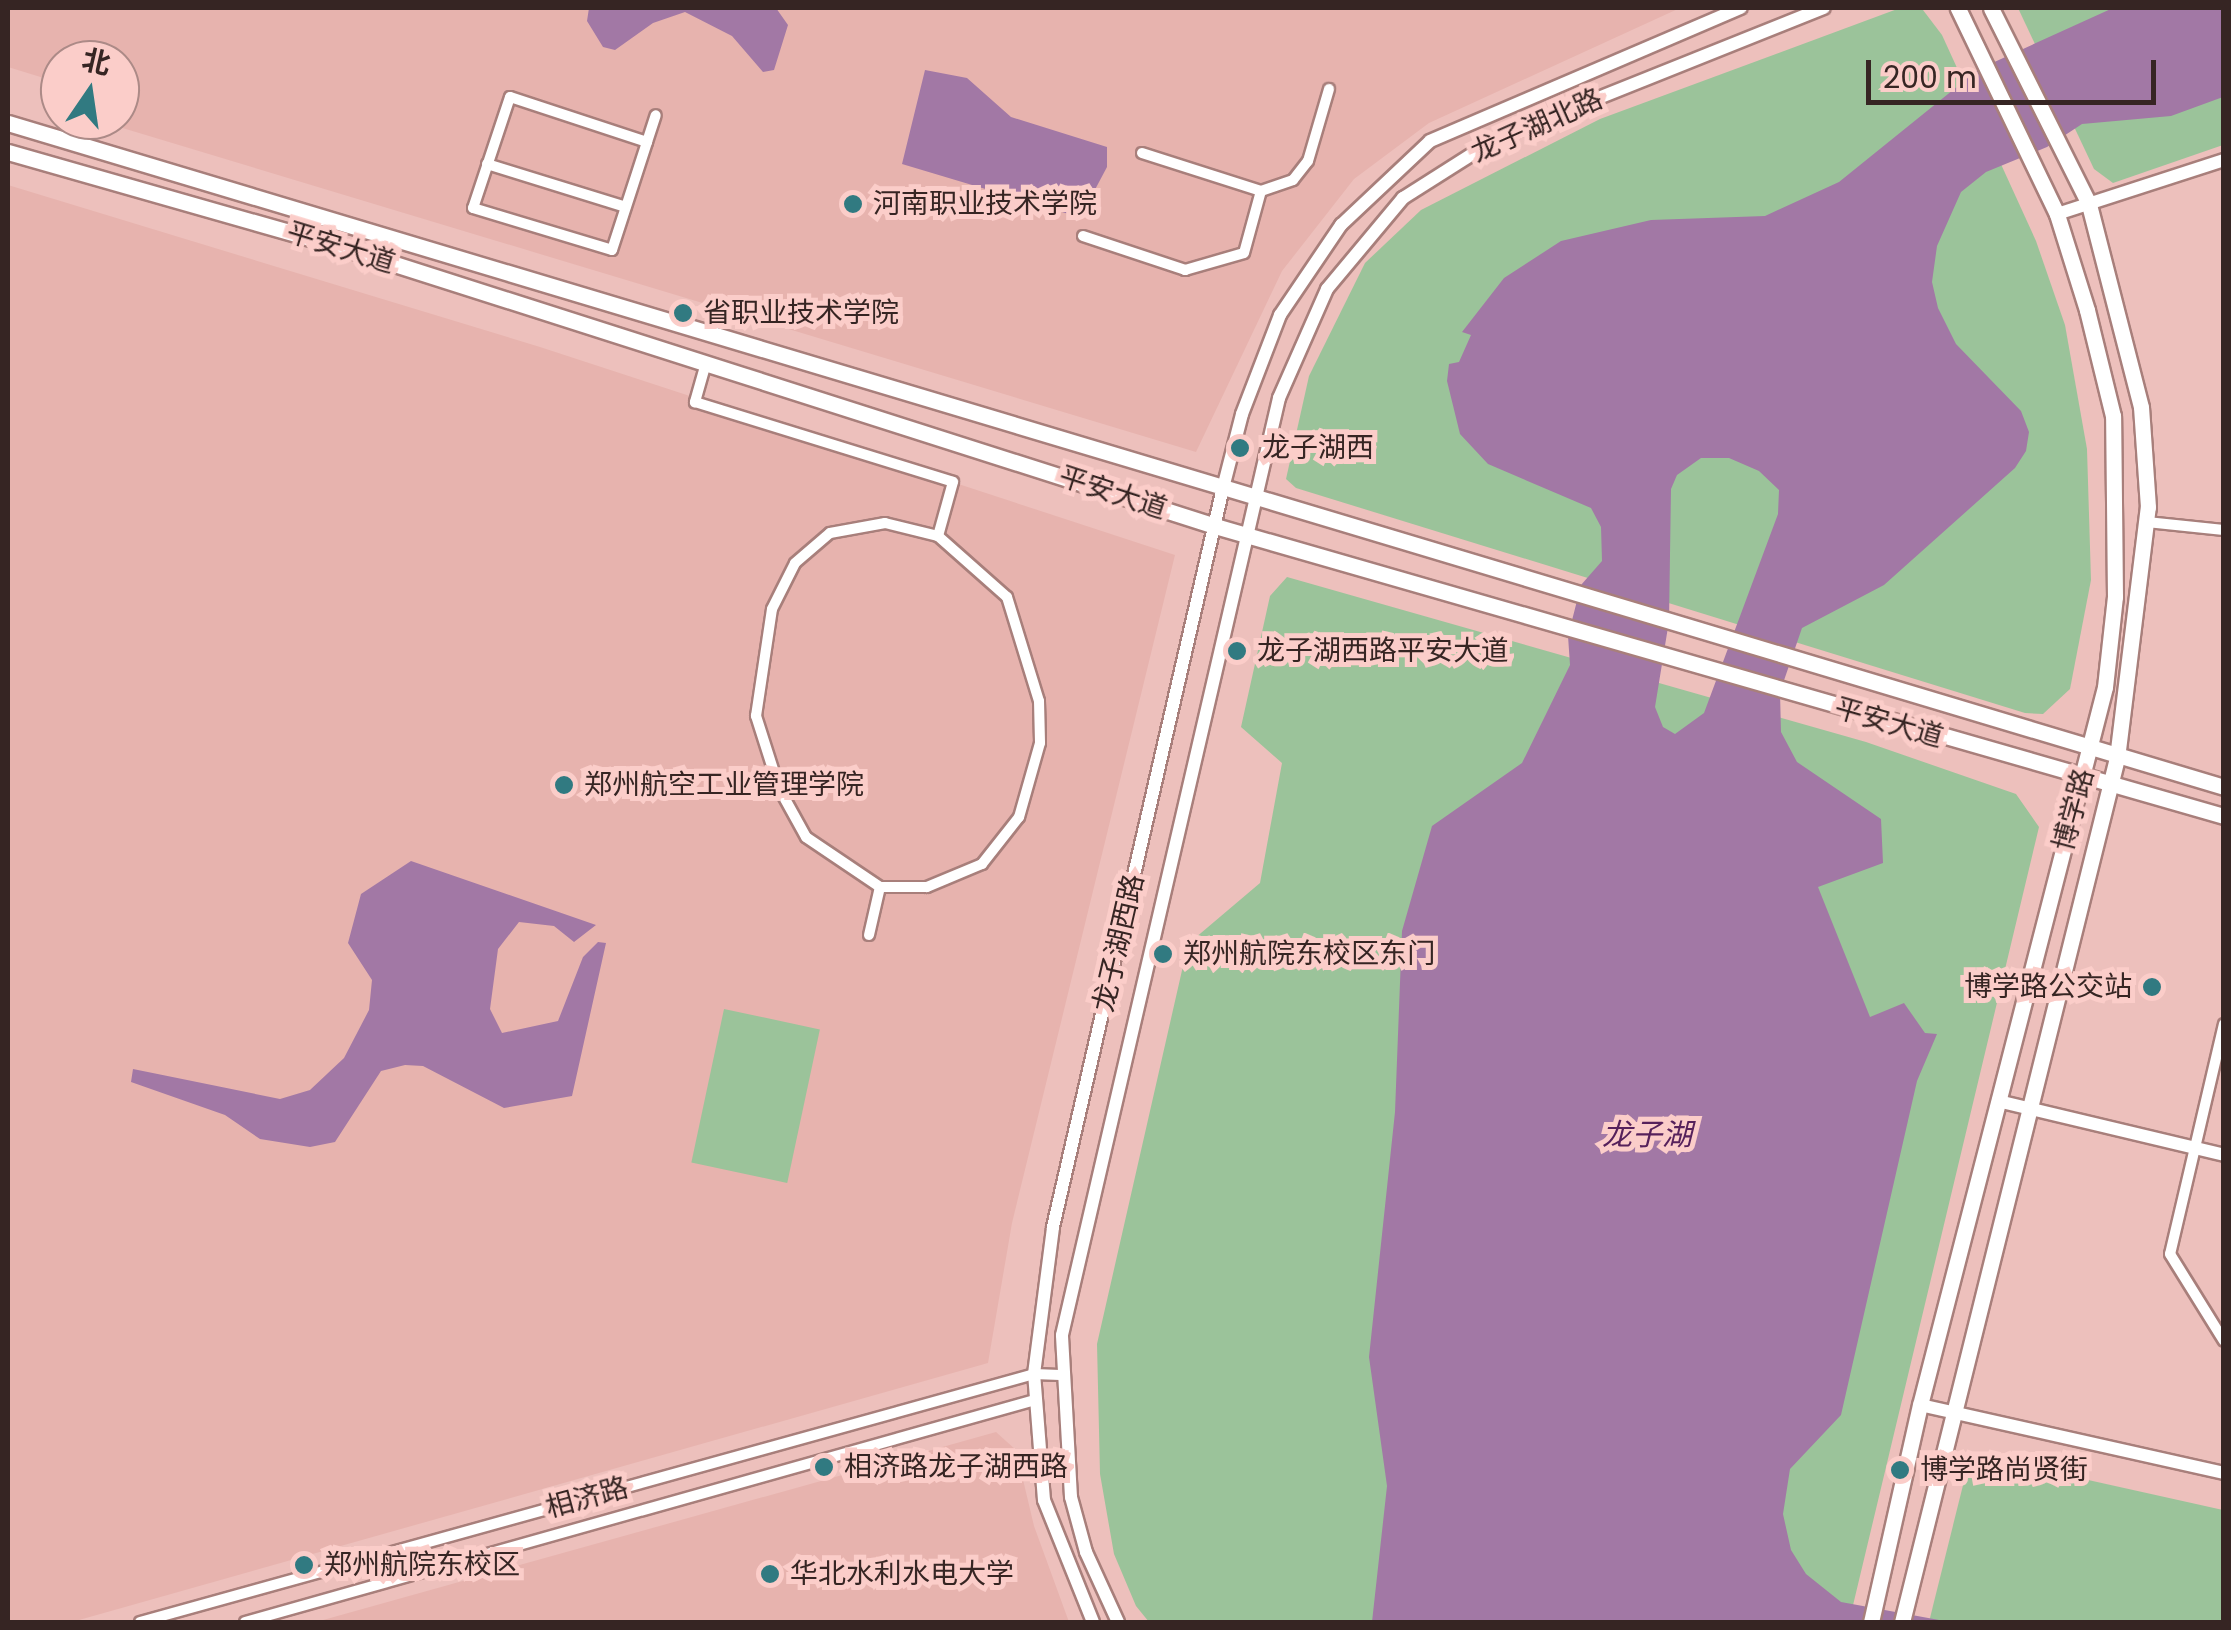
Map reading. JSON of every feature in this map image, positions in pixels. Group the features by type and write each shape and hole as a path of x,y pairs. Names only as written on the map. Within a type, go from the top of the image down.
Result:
{"main road":[{"name":"博学路","path":"1871,1622 1920,1405 2105,687 2114,597 2113,416 2058,214 1958,8"},
{"name":"博学路","path":"1902,1622 2117,758 2147,522 2141,407 2089,204 1991,8"},
{"name":"平安大道","path":"8,123 1566,589 1819,670 2224,787"},
{"name":"平安大道","path":"8,152 332,244 1215,526 1560,624 1812,701 2224,816"}],"street":[{"name":"龙子湖北路","path":"1223,488 1242,414 1280,315 1340,225 1430,141 1741,8"},
{"name":"龙子湖北路","path":"1256,496 1279,398 1327,289 1403,198 1496,139 1824,8"},
{"path":"1142,153 1261,191 1293,180 1308,161 1328,89"},
{"path":"647,142 510,97 473,208 612,250 656,116"},
{"path":"2058,214 2224,160"},
{"path":"488,164 626,207"},
{"path":"1083,236 1186,270 1244,253 1261,191"},
{"path":"706,363 695,402 953,482 938,536"},
{"name":"龙子湖西路","path":"1093,1622 1044,1500 1034,1374 1053,1227 1223,488"},
{"name":"龙子湖西路","path":"1118,1622 1086,1552 1071,1498 1060,1374 1062,1335 1138,987 1256,496"},
{"path":"2147,522 2224,530"},
{"path":"885,523 938,536 1006,597 1039,701 1040,744 1019,817 982,864 939,884 880,887 806,837 779,788 756,716 759,665 772,608 795,563 830,533 885,523"},
{"path":"869,935 880,887"},
{"path":"2224,1024 2170,1254 2224,1342"},
{"path":"1998,1102 2224,1155"},
{"name":"相济路","path":"140,1622 1034,1374 1060,1374"},
{"name":"相济路","path":"245,1622 1035,1400"},
{"path":"1920,1405 2224,1473"}],"shaded area":[{"name":"河南职业技术学院","path":"8,8 1680,8 1429,123 1354,179 1282,271 1196,452 140,133 140,40 40,40 40,77 8,67"},
{"name":"郑州航空工业管理学院","path":"8,185 540,347 1175,555 1012,1223 988,1363 72,1622 8,1622"},
{"name":"华北水利水电大学","path":"996,1432 1016,1450 1034,1526 1069,1622 316,1622"}],"green space":[{"path":"1900,8 1923,10 1942,35 2036,241 2065,325 2087,449 2091,580 2070,689 2043,714 2025,713 1296,488 1286,479 1309,376 1365,263 1421,210 1600,119"},
{"path":"2018,8 2223,8 2223,145 2113,183 2094,169"},
{"path":"1287,577 1866,742 2016,794 2039,827 1849,1622 1149,1622 1136,1606 1114,1554 1100,1474 1097,1344 1188,944 1260,883 1282,763 1241,727 1270,596"},
{"path":"724,1009 820,1029 787,1183 691,1163"},
{"path":"1981,1456 2223,1510 2223,1622 1929,1622 1969,1461"}],"water":[{"path":"589,8 776,8 788,25 774,70 763,72 732,36 685,12 653,23 615,50 603,47 587,21"},
{"name":"龙子湖","path":"2113,8 2223,8 2223,97 2171,116 2082,124 2047,147 1986,172 1961,192 1937,246 1932,282 1938,308 1956,344 2021,411 2029,432 2026,451 2015,468 1884,585 1802,628 1780,692 1781,732 1797,762 1881,819 1883,863 1818,887 1870,1017 1904,1003 1925,1033 1937,1034 1917,1081 1841,1415 1790,1469 1783,1514 1791,1550 1806,1574 1841,1602 1950,1622 1372,1622 1387,1486 1369,1357 1395,1112 1402,931 1432,826 1522,763 1570,665 1568,636 1581,585 1602,561 1601,527 1591,508 1488,464 1460,434 1447,381 1449,364 1459,362 1471,335 1462,332 1504,278 1561,241 1651,220 1765,216 1839,182 1979,69","holes":["1701,458 1729,458 1759,471 1779,490 1778,514 1704,713 1675,734 1663,727 1655,707 1669,621 1671,489 1677,475"]},
{"path":"925,70 967,78 1011,117 1107,147 1107,167 1090,199 1072,215 902,164"},
{"path":"411,861 596,925 574,942 554,926 519,922 498,949 490,1009 502,1033 558,1021 583,957 598,942 606,943 572,1096 504,1108 423,1066 405,1065 381,1071 335,1142 310,1147 260,1139 225,1115 131,1082 133,1069 280,1099 310,1090 344,1058 369,1010 372,980 348,943 361,894"}],"place":[{"name":"河南职业技术学院","path":"853,204"},
{"name":"省职业技术学院","path":"683,313"},
{"name":"龙子湖西","path":"1240,448"},
{"name":"龙子湖西路平安大道","path":"1237,651"},
{"name":"郑州航空工业管理学院","path":"564,785"},
{"name":"郑州航院东校区东门","path":"1163,954"},
{"name":"博学路公交站","path":"2152,987"},
{"name":"相济路龙子湖西路","path":"824,1467"},
{"name":"博学路尚贤街","path":"1900,1470"},
{"name":"郑州航院东校区","path":"304,1565"},
{"name":"华北水利水电大学","path":"770,1574"}]}
